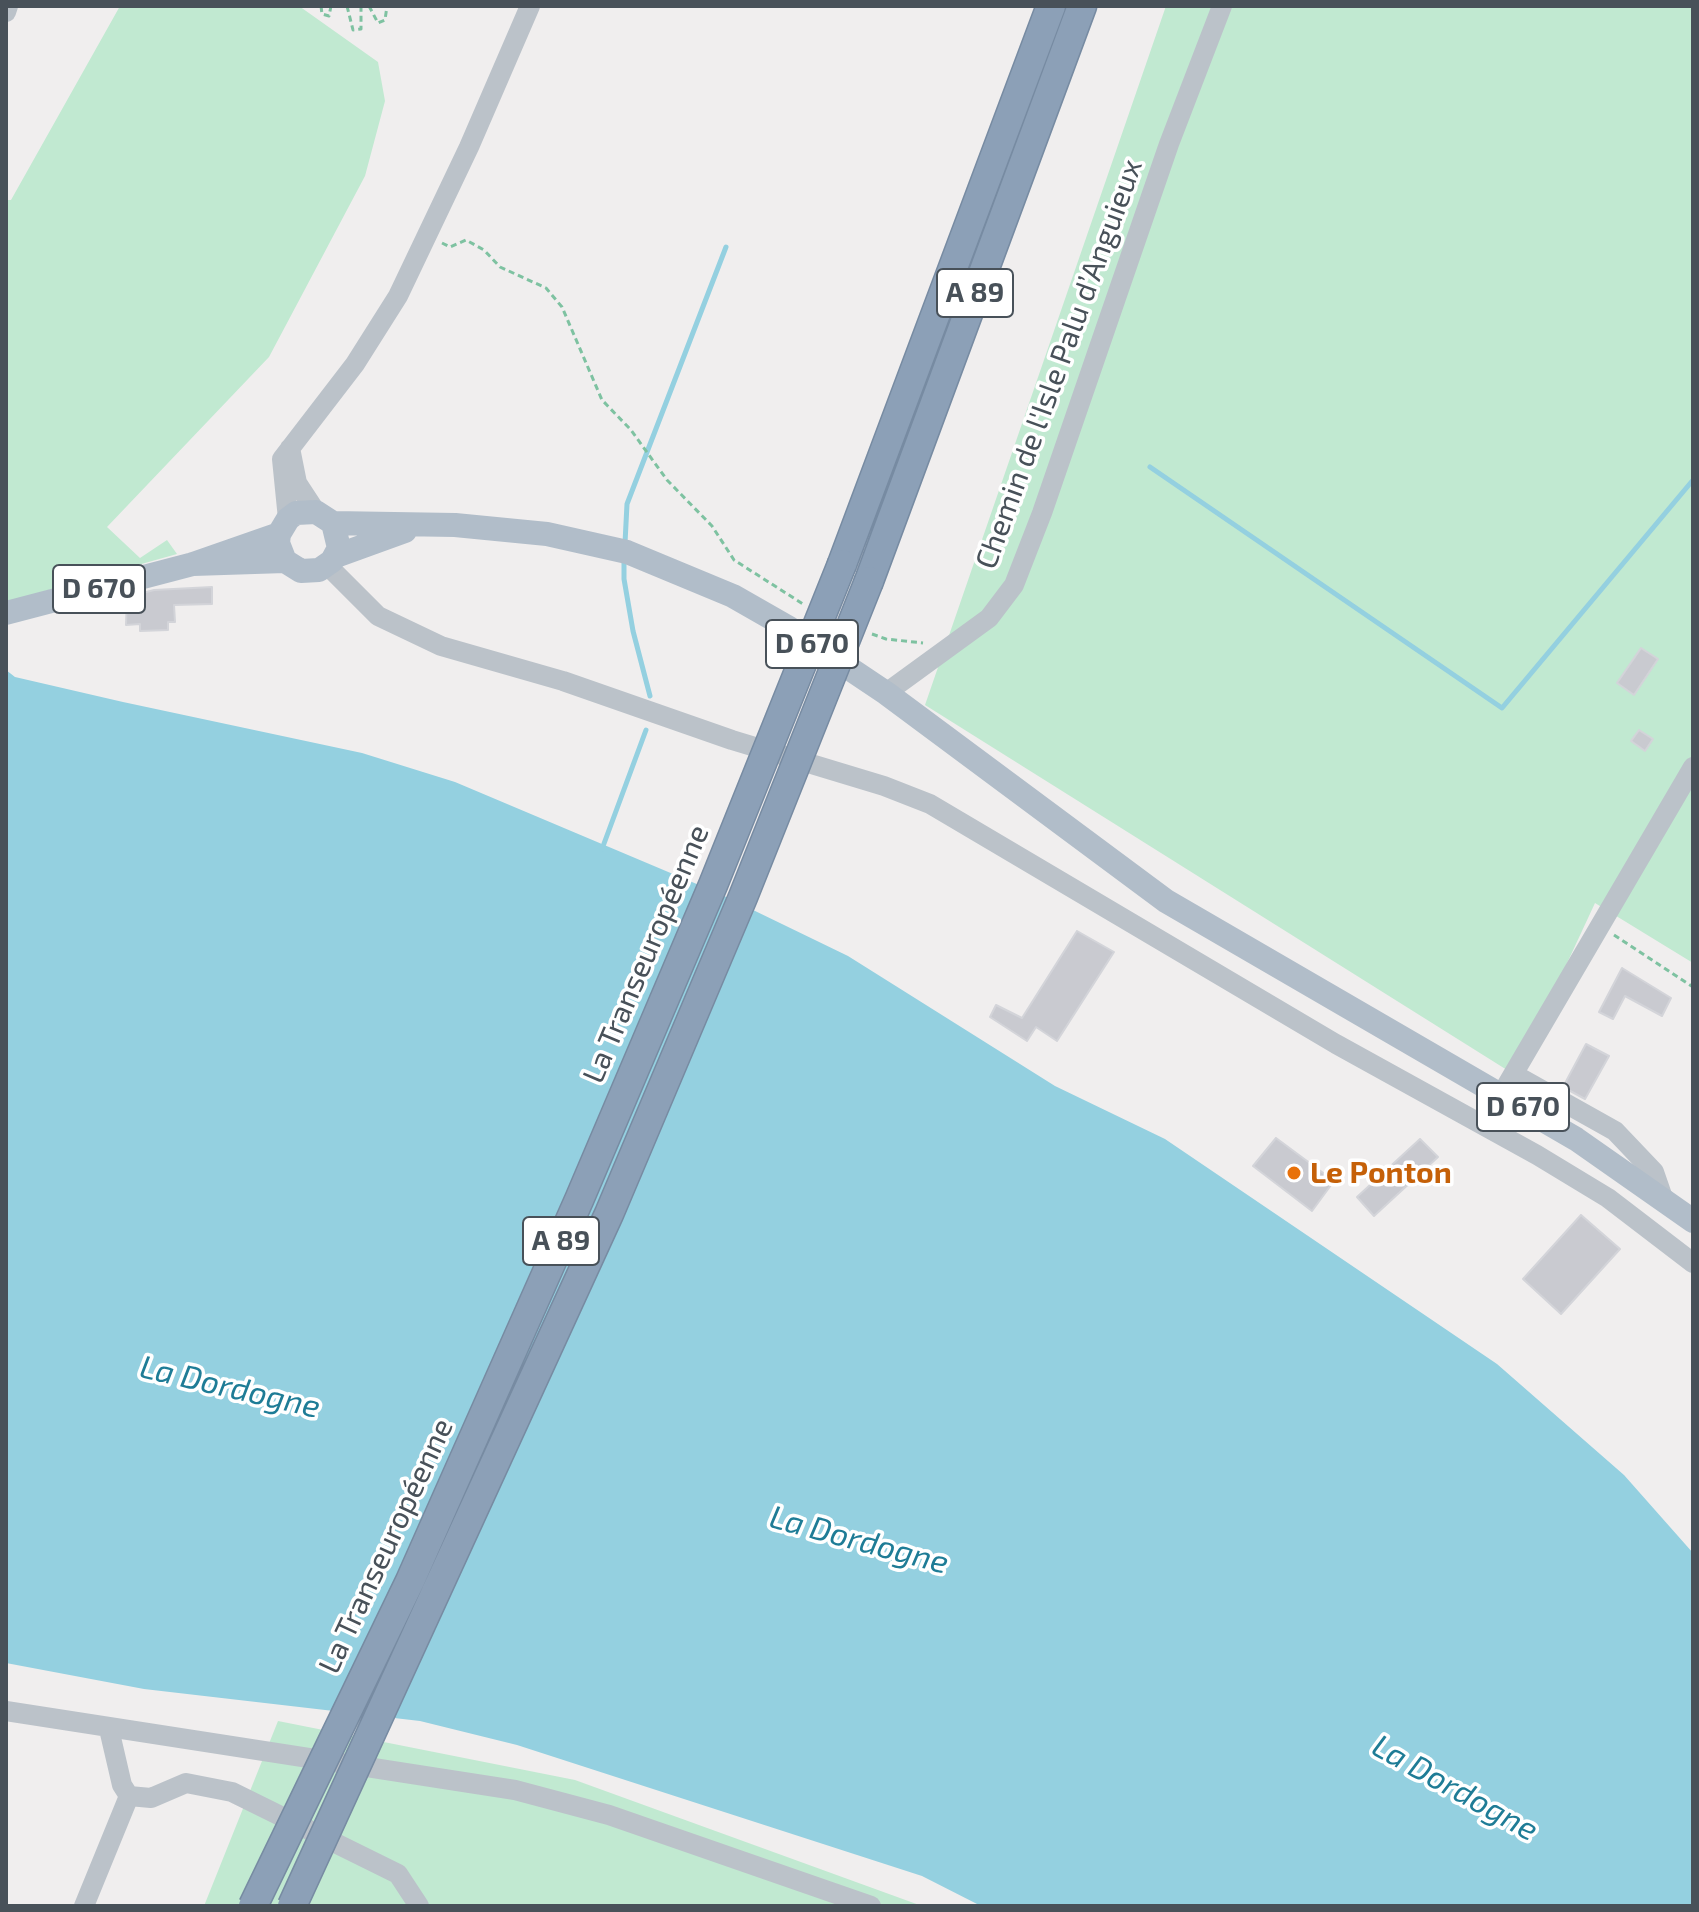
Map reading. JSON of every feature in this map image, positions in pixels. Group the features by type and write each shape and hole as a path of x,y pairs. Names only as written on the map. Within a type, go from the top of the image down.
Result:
{"highway":[{"name":"La Transeuropéenne","path":"253,1906 410,1581 579,1200 713,885 842,564 1051,6"},
{"name":"A 89","path":"292,1906 609,1214 743,897 869,581 1082,6"}],"main road":[{"path":"296,513 324,517 339,539 332,561 310,572 285,561 280,553 283,526 296,513"},
{"name":"D 670","path":"324,517 419,527 455,525 547,534 627,552 733,596 789,628 886,693 1166,901 1345,1007 1508,1085 1693,1221"},
{"name":"D 670","path":"6,613 193,564 283,526"},
{"name":"D 670","path":"332,561 419,527"},
{"name":"D 670","path":"193,564 285,561"}],"street":[{"path":"6,12 8,6"},
{"path":"283,526 281,470 290,448 355,364 398,296 428,236 530,6"},
{"name":"Chemin de l'Isle Palu d’Anguieux","path":"886,693 962,638 1004,602 1024,562 1169,144 1222,6"},
{"path":"290,448 297,483 324,517"},
{"path":"332,561 378,616 441,646 563,681 732,740 884,786 930,804 1336,1044 1561,1169 1608,1198 1693,1263"},
{"path":"1508,1085 1693,767"},
{"path":"6,1711 515,1790 609,1815 871,1906"},
{"path":"109,1729 122,1785 129,1796"},
{"path":"129,1796 151,1798 186,1783 232,1792 398,1874 419,1906"},
{"path":"84,1906 129,1796"}],"path":[{"path":"321,6 322,14 329,16 331,6"},
{"path":"347,6 353,30 361,29 361,6"},
{"path":"369,6 378,23 385,20 387,6"},
{"path":"428,236 450,247 466,240 484,250 500,267 546,288 562,307 602,400 631,430 667,480 712,526 734,560 805,605"},
{"path":"872,634 886,639 934,644 962,638"},
{"path":"1601,926 1693,987"}],"green space":[{"path":"120,6 299,6 378,62 385,101 365,176 269,357 107,527 140,558 167,540 177,554 6,602 6,200 11,200"},
{"path":"1166,6 1693,6 1693,963 1595,903 1515,1075 925,705"},
{"path":"278,1721 575,1780 922,1906 204,1906"}],"water":[{"name":"La Dordogne","path":"6,670 15,677 362,753 455,782 718,893 848,956 1055,1086 1165,1139 1497,1364 1624,1475 1693,1553 1693,1906 981,1906 922,1876 517,1745 420,1721 144,1689 6,1663"}],"building":[{"path":"212,587 212,604 174,605 175,622 168,622 168,630 140,631 140,624 126,625 127,597 154,590"},
{"path":"1641,648 1658,659 1634,695 1617,683"},
{"path":"1639,730 1653,739 1645,751 1631,741"},
{"path":"1077,931 1114,952 1057,1041 1036,1027 1027,1041 990,1017 996,1005 1022,1018"},
{"path":"1622,968 1671,998 1662,1016 1625,996 1613,1019 1599,1012"},
{"path":"1586,1044 1609,1056 1585,1099 1563,1087"},
{"name":"Le Ponton","path":"1276,1138 1334,1181 1312,1211 1253,1166"},
{"path":"1420,1139 1438,1157 1374,1216 1357,1197"},
{"path":"1581,1215 1620,1249 1561,1314 1523,1279"}],"waterway":[{"path":"625,543 627,504 726,247"},
{"path":"1150,467 1502,708 1693,480"},
{"path":"624,557 624,579 633,631 650,696"},
{"path":"602,849 646,730"}],"place":[{"name":"Le Ponton","path":"1294,1173"}]}
